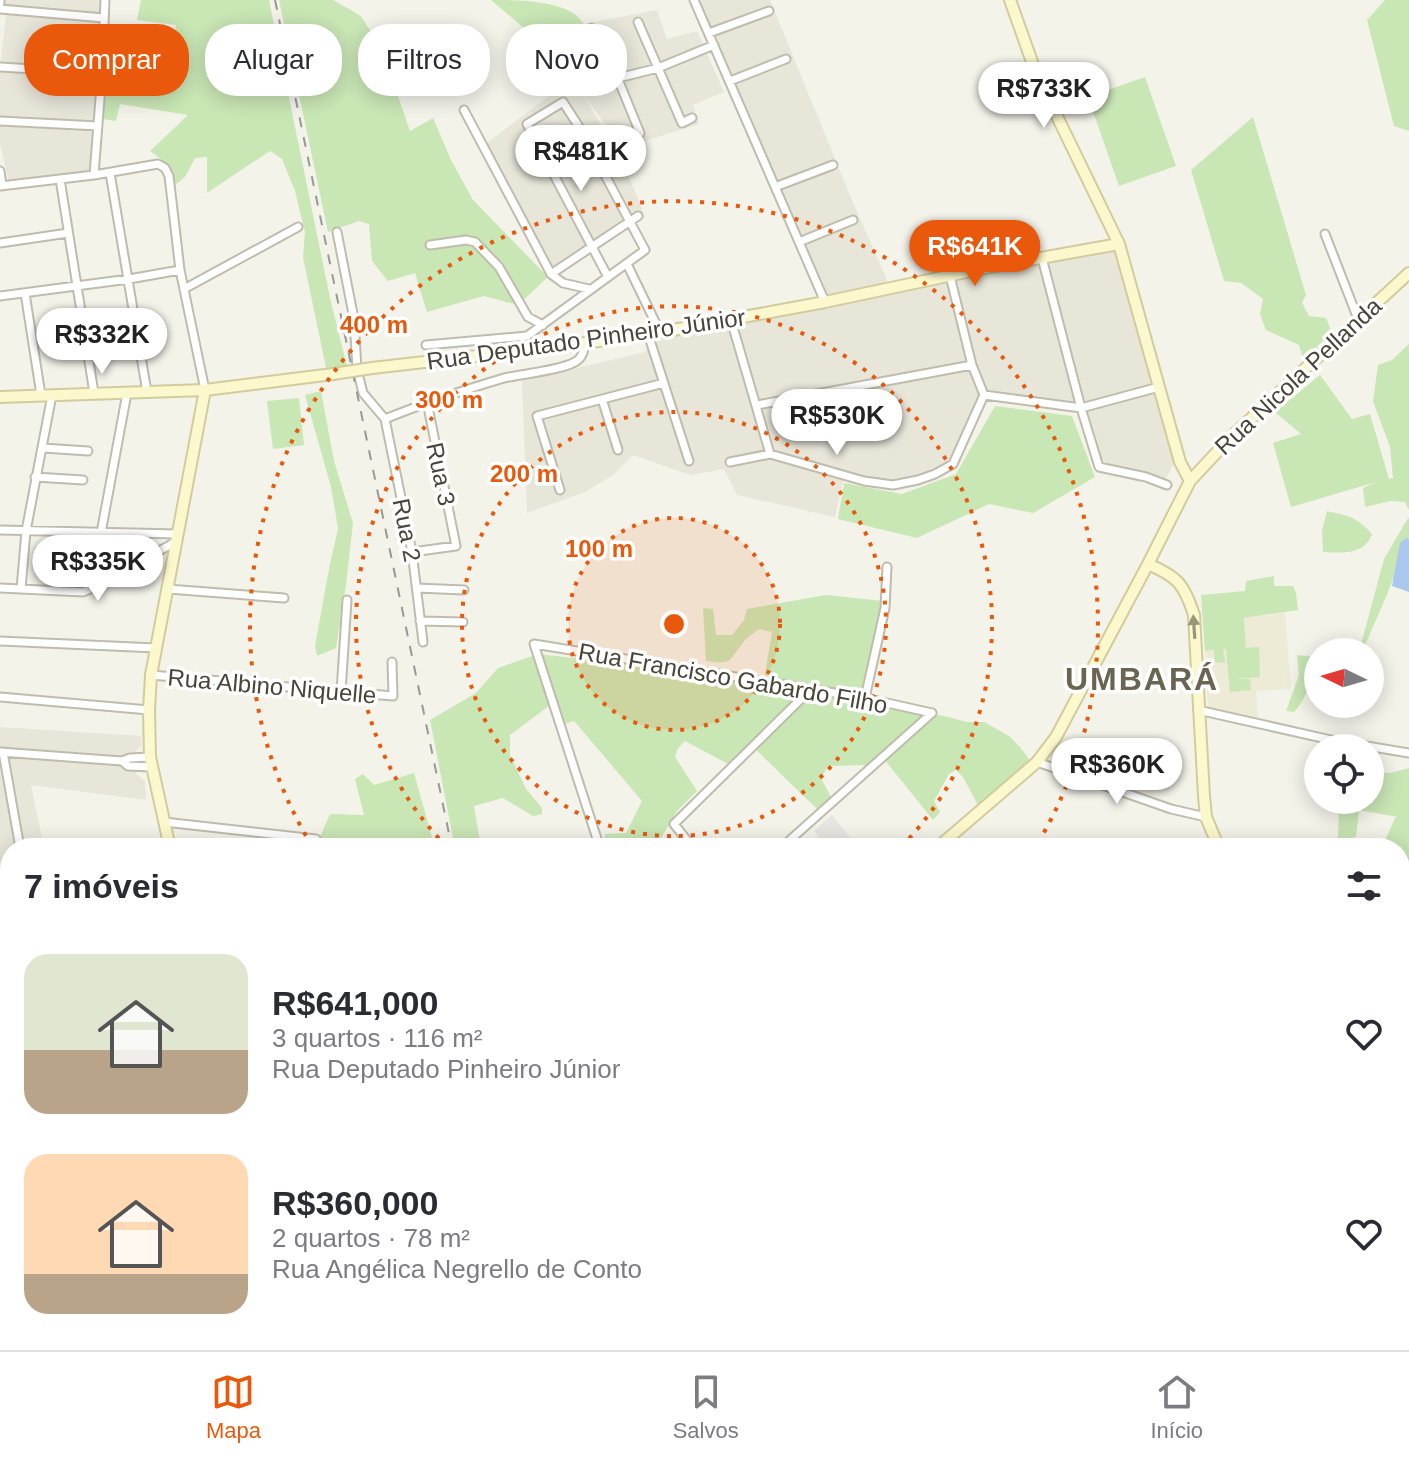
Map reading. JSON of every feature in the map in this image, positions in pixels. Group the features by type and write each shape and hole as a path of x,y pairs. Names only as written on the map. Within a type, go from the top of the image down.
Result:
{"street":[{"path":"104,24 105,0"},
{"path":"694,0 825,302"},
{"path":"1010,0 1036,73 1119,244 1180,462 1190,481"},
{"path":"0,4 104,18"},
{"path":"709,33 769,11"},
{"path":"638,22 682,123 692,118"},
{"path":"627,76 658,68 714,45"},
{"path":"730,81 786,59"},
{"path":"0,67 24,68"},
{"path":"94,175 100,96"},
{"path":"625,96 640,133"},
{"path":"426,345 527,336 589,289 608,277 627,264 645,250 563,102 527,124 608,277"},
{"path":"464,110 551,274 563,283 589,289"},
{"path":"0,121 98,126"},
{"path":"0,171 1,186 158,164 165,168 169,176 180,270 205,390 151,675 151,762 168,838"},
{"path":"775,187 833,165"},
{"path":"110,173 147,392"},
{"path":"60,179 94,393"},
{"path":"551,274 638,216"},
{"path":"799,242 853,220"},
{"path":"184,289 298,227"},
{"path":"337,232 354,319 357,369 363,393 385,419 427,402 508,378 564,366 577,361 585,343"},
{"path":"0,243 68,233"},
{"path":"1325,234 1358,319"},
{"path":"430,245 468,239 475,242 499,267 528,317 543,325"},
{"name":"Rua Deputado Pinheiro Júnior","path":"0,397 205,390 585,343 731,320 1119,244"},
{"path":"1042,258 1099,467 1167,485"},
{"path":"627,264 660,332"},
{"path":"0,296 180,270"},
{"name":"Rua Nicola Pellanda","path":"1148,564 1190,481 1231,437 1409,273"},
{"path":"730,462 770,454 864,481 893,485 926,477 953,464 984,395 972,365 950,276"},
{"path":"21,589 26,531 43,448 46,395 25,293"},
{"path":"731,320 770,454"},
{"path":"648,334 689,461"},
{"path":"757,405 972,365"},
{"path":"560,490 537,416 664,383"},
{"path":"984,395 1081,408 1159,387"},
{"path":"101,533 127,393"},
{"path":"602,399 618,450"},
{"name":"Rua 3","path":"412,552 456,546 427,402"},
{"name":"Rua 2","path":"385,419 412,552 423,642"},
{"path":"43,448 88,451"},
{"path":"35,477 83,480"},
{"path":"0,530 178,538"},
{"path":"0,588 83,592 178,538"},
{"path":"949,838 1037,762 1062,728 1148,564 1174,577 1189,599 1194,615 1206,817 1215,838"},
{"path":"865,698 885,608 887,567"},
{"path":"417,588 464,590"},
{"path":"168,589 284,598"},
{"path":"341,692 347,600"},
{"path":"420,621 463,622"},
{"path":"0,641 156,648"},
{"name":"Rua Francisco Gabardo Filho","path":"597,838 534,644 865,698 932,713 792,838"},
{"name":"Rua Albino Niquelle","path":"151,675 393,696 392,662"},
{"path":"685,838 674,824 811,689"},
{"path":"0,697 149,710"},
{"path":"1198,710 1331,740 1409,753"},
{"path":"18,838 3,777 2,752 122,761 130,758 151,762"},
{"path":"1037,762 1171,809 1206,817"},
{"path":"164,822 307,838"}],"shaded area":[{"path":"0,0 109,0 107,24 24,24 24,96 103,96 98,171 9,182 0,143 0,68 7,6 0,5"},
{"path":"697,0 770,0 887,286 826,299"},
{"path":"657,10 667,39 697,31 724,92 693,105 699,124 622,148 585,96 627,96 627,24 584,24"},
{"path":"549,96 584,96 633,186 645,217 551,278 479,149"},
{"path":"1114,247 1174,463 1165,480 1102,464 1082,404 986,392 951,460 935,471 891,482 845,472 835,517 737,495 724,469 690,475 633,455 613,475 585,492 527,513 522,381 645,352 650,342"},
{"path":"1285,613 1291,689 1256,691 1258,719 1208,709 1205,651 1246,647 1244,618"},
{"path":"0,727 141,736 142,745 136,750 136,774 145,781 146,800 31,785 42,838 0,838"},
{"path":"832,815 851,838 820,838 814,831"}],"green space":[{"path":"141,0 269,0 274,24 205,24 205,96 289,96 347,366 326,368 303,257 305,232 295,191 282,159 270,151 207,193 207,157 195,158 185,177 175,185 160,158 150,151 188,115 120,104 116,121 103,119 105,96 189,96 189,24 137,20"},
{"path":"279,0 333,0 361,16 366,24 358,24 358,96 398,96 410,131 433,118 473,200 548,277 518,305 484,296 427,312 415,273 388,281 372,261 369,224 359,221 328,232 299,96 342,96 342,24 284,24"},
{"path":"491,0 558,6 576,15 584,24 519,24"},
{"path":"1385,0 1409,0 1409,131 1394,126 1367,20"},
{"path":"1145,77 1176,166 1119,186 1088,97"},
{"path":"1253,117 1306,295 1302,303 1309,316 1326,318 1332,333 1303,359 1299,345 1266,330 1260,314 1263,299 1241,283 1224,281 1191,170"},
{"path":"1409,344 1409,510 1405,502 1391,501 1365,507 1363,488 1376,482 1291,507 1273,443 1301,434 1275,412 1320,375 1352,419 1370,414 1389,479 1393,478 1390,447 1373,401 1378,365 1392,360"},
{"path":"321,391 334,461 353,523 336,648 317,656 315,646 338,528 331,487 305,395"},
{"path":"299,398 304,445 273,449 267,401"},
{"path":"995,406 1072,416 1095,477 1033,513 989,504 917,538 838,519 844,483 902,494 956,474"},
{"path":"1327,511 1362,524 1372,534 1369,541 1352,551 1323,552 1322,530"},
{"path":"1408,518 1409,537 1368,638 1363,638 1384,559"},
{"path":"1274,576 1274,586 1293,586 1298,610 1244,618 1246,647 1243,648 1259,647 1260,677 1235,679 1250,679 1251,690 1230,692 1226,649 1223,649 1225,662 1215,663 1214,650 1205,651 1201,595 1245,591 1246,581"},
{"path":"826,595 883,601 864,698 967,722 984,722 1009,736 1031,762 979,807 963,777 956,770 949,774 934,801 940,812 933,820 880,754 867,765 828,766 821,778 832,799 819,811 749,743 728,764 685,741 675,757 697,791 677,811 661,838 605,838 604,834 626,833 642,801 574,721 565,724 553,703 510,735 510,755 526,789 542,808 542,814 533,816 503,798 474,806 479,838 453,838 430,720 476,693 498,668 538,654 764,680 772,632 759,629 726,662 706,661 703,608 713,609 716,635 732,635 744,620 747,609"},
{"path":"1297,655 1304,656 1304,698 1294,712 1286,711 1299,675"},
{"path":"1409,768 1409,838 1386,838 1398,817 1381,814 1384,814 1384,773"},
{"path":"414,773 432,838 321,838 330,814 364,815 355,779 363,774 374,785"},
{"path":"1339,814 1359,814 1356,837 1338,838"}],"water":[{"path":"1409,539 1409,592 1392,586 1400,543"}],"railway":[{"path":"275,0 450,838"}],"district":[{"name":"UMBARÁ","path":"1142,679"}]}
